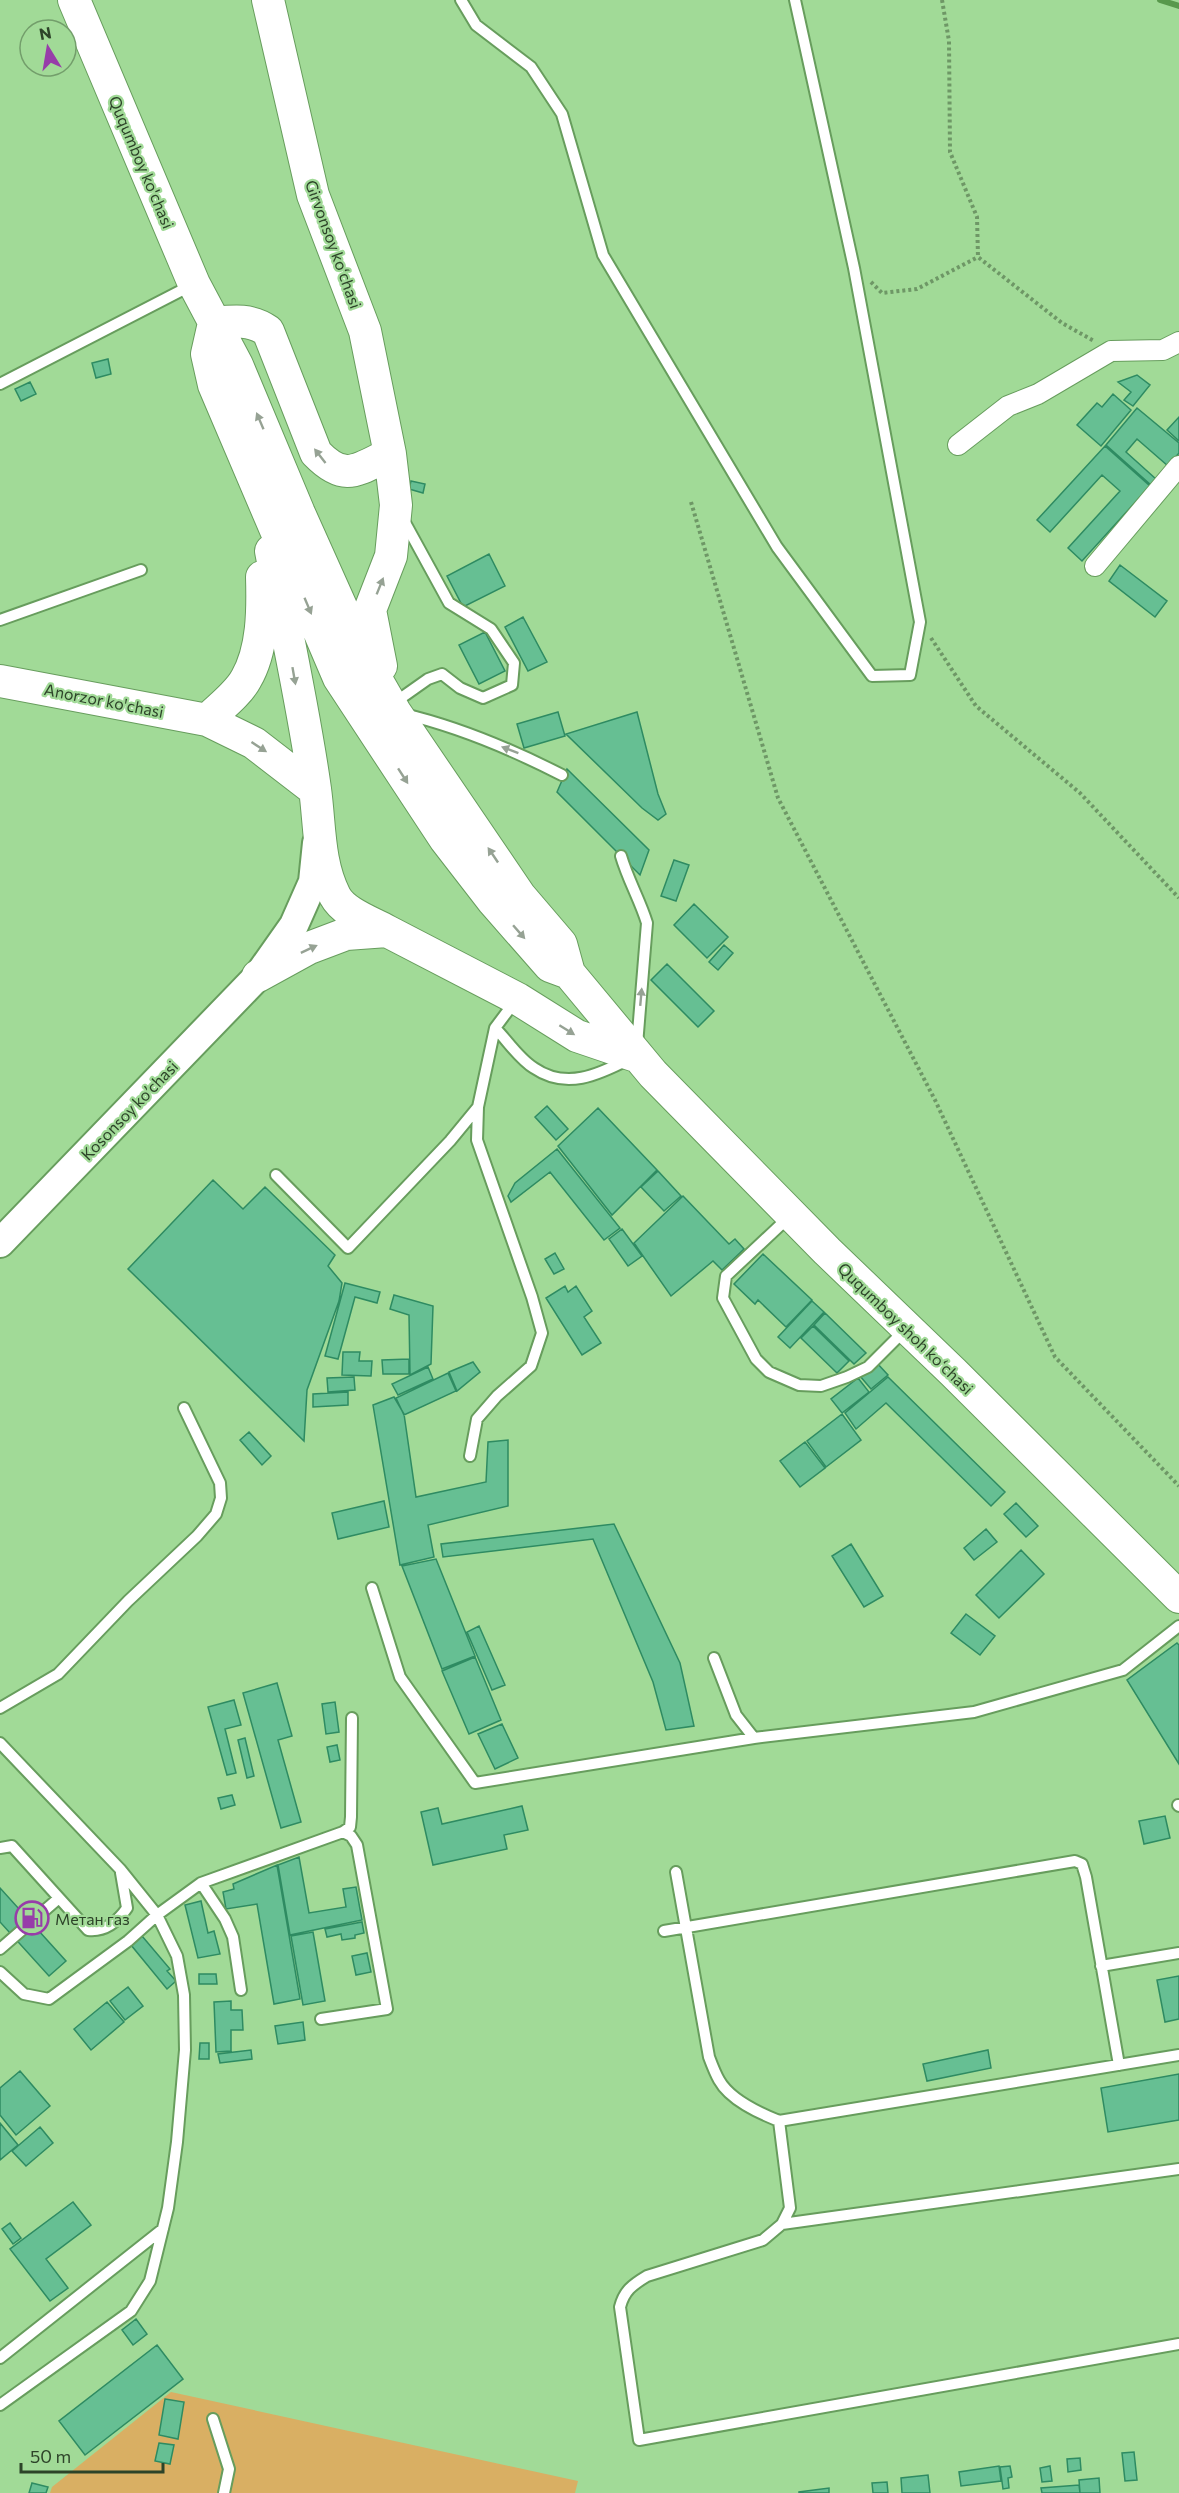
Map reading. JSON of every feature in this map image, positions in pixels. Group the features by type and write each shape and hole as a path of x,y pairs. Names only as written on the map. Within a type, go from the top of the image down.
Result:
{"main road":[{"name":"Ququmboy ko'chasi","path":"74,0 194,284 237,365 299,513 364,658 392,707 520,896 561,944 564,969"},
{"name":"Girvonsoy koʻchasi","path":"268,0 313,195 365,331 390,453 396,505 391,556 370,610 392,707"},
{"path":"390,453 360,469 338,471 328,466 316,453 268,331 259,324 239,320 214,323 207,354 214,386 339,678 445,839 518,932 564,969 518,999"},
{"path":"207,720 246,681 257,654 263,603 261,494"},
{"path":"261,494 315,790 318,833 328,878 336,898 350,911 518,999 577,1036 636,1056"},
{"name":"Anorzor ko'chasi","path":"0,681 207,720 254,743 315,790"},
{"name":"Kosonsoy ko’chasi","path":"0,1243 258,976 294,925 312,882 318,833"},
{"path":"258,976 309,948 346,934 387,932"},
{"name":"Ququmboy shoh koʻchasi","path":"564,969 636,1056 791,1214 1179,1597"}],"street":[{"path":"958,445 1008,406 1038,394 1111,351 1163,350 1179,342"},
{"path":"1095,566 1179,466"}],"lane":[{"path":"461,0 476,25 531,67 562,114 603,255 714,445 777,547 872,676 910,675 920,622 854,268 795,0"},
{"path":"0,384 194,284"},
{"path":"392,707 428,679 442,674 460,688 483,698 512,685 514,663 491,629 449,603 396,505"},
{"path":"0,620 141,570"},
{"path":"392,707 522,755 562,775"},
{"path":"495,1028 533,1068 560,1080 598,1076 636,1056 647,923 627,878 621,856"},
{"path":"470,1456 477,1419 497,1396 531,1365 542,1333 532,1297 477,1140 478,1107 495,1028 518,999"},
{"path":"276,1175 348,1248 450,1142 478,1107"},
{"path":"791,1214 726,1276 723,1298 756,1359 769,1372 799,1385 821,1386 868,1367 907,1328"},
{"path":"0,1708 58,1674 128,1601 197,1536 216,1514 221,1498 220,1483 184,1408"},
{"path":"372,1588 400,1677 476,1783 754,1738 974,1712 1123,1670 1179,1626"},
{"path":"714,1658 736,1715 754,1738"},
{"path":"0,1972 24,1994 49,1999 128,1941 201,1883 343,1832 350,1827 352,1718"},
{"path":"0,1743 120,1869 157,1916 177,1956 184,1995 184,2050 177,2142 163,2229 150,2281 131,2311 0,2405"},
{"path":"321,2019 387,2009 357,1845 351,1836 343,1832"},
{"path":"0,1848 12,1846 88,1930 104,1929 120,1919 127,1908 120,1869"},
{"path":"664,1931 1075,1861 1082,1864 1086,1877 1119,2065"},
{"path":"676,1872 709,2057 720,2082 743,2102 778,2121 1179,2055"},
{"path":"201,1883 225,1919 233,1937 241,1990"},
{"path":"0,1949 59,1898"},
{"path":"1101,1966 1179,1953"},
{"path":"778,2121 789,2208 782,2224 763,2240 647,2276 631,2285 623,2296 620,2307 639,2440 1179,2344"},
{"path":"782,2224 1179,2169"},
{"path":"0,2358 163,2229"},
{"path":"213,2420 229,2469 224,2493"}],"path":[{"path":"942,0 949,41 950,152 977,217 978,257"},
{"path":"854,268 882,292 916,289 978,257"},
{"path":"978,257 1062,323 1111,351"},
{"path":"691,502 778,798 935,1100 1055,1357 1179,1486"},
{"path":"920,622 976,706 1080,793 1179,898"}],"shaded area":[{"path":"171,2392 578,2481 575,2493 50,2493 52,2487"}],"building":[{"path":"108,359 111,374 96,378 92,363"},
{"path":"1137,375 1150,385 1133,406 1124,400 1131,392 1118,382"},
{"path":"30,382 36,394 21,401 15,389"},
{"path":"1113,394 1131,410 1101,446 1077,425 1097,403 1102,407"},
{"path":"1137,408 1179,443 1179,453 1168,466 1137,439 1126,452 1156,479 1151,485 1106,445"},
{"path":"1179,417 1179,441 1167,430"},
{"path":"1105,446 1150,486 1082,561 1068,548 1120,491 1102,475 1050,532 1037,520"},
{"path":"411,481 425,484 423,493 409,489"},
{"path":"489,554 505,586 463,607 447,576"},
{"path":"1120,565 1167,601 1155,617 1109,581"},
{"path":"523,617 547,662 528,671 505,627"},
{"path":"485,632 505,671 479,684 459,645"},
{"path":"558,712 565,736 524,748 517,724"},
{"path":"637,712 658,794 666,814 658,820 642,808 566,734"},
{"path":"567,769 649,850 640,875 557,792"},
{"path":"674,860 689,865 676,901 661,896"},
{"path":"694,904 728,937 707,958 674,925"},
{"path":"724,945 733,953 718,970 709,962"},
{"path":"667,964 714,1011 698,1027 651,980"},
{"path":"547,1106 568,1129 556,1140 535,1117"},
{"path":"598,1108 657,1170 612,1215 558,1146"},
{"path":"557,1149 620,1228 604,1240 550,1172 511,1202 508,1196 515,1183"},
{"path":"658,1171 681,1196 664,1211 641,1187"},
{"path":"213,1180 243,1209 265,1187 335,1255 328,1266 342,1283 339,1301 307,1390 304,1441 128,1269"},
{"path":"683,1196 729,1244 735,1239 744,1249 722,1270 713,1261 671,1296 634,1243"},
{"path":"622,1229 642,1256 628,1266 609,1239"},
{"path":"555,1253 564,1269 554,1274 545,1259"},
{"path":"763,1254 812,1300 786,1327 758,1300 755,1304 734,1284"},
{"path":"345,1283 380,1292 377,1303 355,1297 338,1359 325,1356"},
{"path":"565,1286 568,1292 576,1286 592,1311 584,1317 601,1343 582,1355 546,1298"},
{"path":"394,1295 433,1306 431,1364 410,1375 409,1315 390,1309"},
{"path":"812,1301 824,1312 790,1348 778,1337"},
{"path":"825,1313 866,1353 854,1364 814,1325"},
{"path":"813,1326 849,1361 837,1373 801,1338"},
{"path":"343,1352 360,1352 359,1361 372,1361 371,1376 342,1375"},
{"path":"409,1359 409,1374 383,1374 382,1360"},
{"path":"473,1362 480,1372 457,1391 449,1372"},
{"path":"876,1362 888,1375 871,1389 860,1376"},
{"path":"428,1367 433,1379 398,1395 392,1384"},
{"path":"448,1373 456,1391 404,1415 396,1398"},
{"path":"354,1377 355,1390 328,1392 327,1378"},
{"path":"888,1377 1005,1492 991,1506 886,1403 856,1429 845,1413"},
{"path":"858,1378 869,1392 842,1413 831,1399"},
{"path":"348,1392 348,1405 313,1407 313,1394"},
{"path":"394,1397 404,1414 416,1497 486,1482 488,1442 508,1440 508,1506 428,1525 434,1557 400,1565 373,1405"},
{"path":"842,1414 861,1440 826,1467 807,1441"},
{"path":"249,1432 271,1456 262,1465 240,1440"},
{"path":"805,1442 825,1468 800,1487 780,1461"},
{"path":"384,1501 389,1527 338,1539 332,1513"},
{"path":"1016,1503 1038,1526 1026,1537 1004,1514"},
{"path":"614,1524 680,1663 694,1726 666,1730 653,1682 593,1539 443,1557 441,1544"},
{"path":"986,1529 997,1542 974,1560 964,1548"},
{"path":"851,1544 883,1596 864,1607 832,1556"},
{"path":"1021,1550 1044,1574 999,1618 976,1595"},
{"path":"436,1559 475,1656 442,1669 402,1566"},
{"path":"966,1614 995,1636 980,1655 951,1633"},
{"path":"479,1626 505,1685 492,1690 467,1632"},
{"path":"1177,1643 1179,1645 1179,1764 1127,1680"},
{"path":"475,1657 501,1720 469,1734 442,1671"},
{"path":"277,1683 292,1736 278,1740 301,1822 281,1828 243,1693"},
{"path":"234,1700 241,1725 225,1729 236,1773 227,1775 208,1707"},
{"path":"335,1702 339,1732 326,1734 322,1704"},
{"path":"502,1724 518,1758 495,1769 478,1734"},
{"path":"245,1738 254,1776 247,1778 238,1740"},
{"path":"337,1745 340,1760 330,1762 327,1747"},
{"path":"232,1795 235,1805 221,1809 218,1798"},
{"path":"522,1806 528,1830 504,1835 507,1849 433,1865 421,1812 438,1808 442,1824"},
{"path":"1165,1816 1170,1838 1144,1844 1139,1821"},
{"path":"299,1857 309,1913 346,1907 343,1889 356,1887 362,1920 290,1935 278,1865"},
{"path":"277,1865 300,1999 274,2004 257,1904 226,1909 223,1892 234,1889 233,1884"},
{"path":"0,1888 66,1961 49,1976 0,1922"},
{"path":"201,1901 208,1933 214,1931 220,1954 198,1958 185,1905"},
{"path":"362,1922 364,1933 355,1935 355,1938 342,1940 341,1934 327,1937 325,1929"},
{"path":"313,1932 325,2001 303,2005 291,1936"},
{"path":"142,1936 170,1969 167,1971 176,1981 167,1989 131,1945"},
{"path":"367,1953 371,1972 356,1975 352,1956"},
{"path":"199,1974 216,1974 217,1984 199,1984"},
{"path":"1179,1976 1179,2019 1165,2022 1157,1980"},
{"path":"128,1987 143,2006 125,2020 110,2001"},
{"path":"231,2001 231,2010 242,2010 243,2030 231,2030 231,2051 216,2052 214,2002"},
{"path":"107,2002 124,2022 91,2050 74,2029"},
{"path":"303,2022 305,2040 278,2044 275,2026"},
{"path":"200,2043 209,2043 209,2059 199,2059"},
{"path":"251,2050 252,2059 220,2063 218,2054"},
{"path":"988,2050 991,2068 927,2081 923,2064"},
{"path":"20,2071 50,2106 16,2135 0,2115 0,2088"},
{"path":"1179,2074 1179,2120 1108,2132 1101,2088"},
{"path":"0,2123 18,2145 0,2160"},
{"path":"40,2127 53,2143 26,2166 12,2151"},
{"path":"73,2202 91,2225 46,2259 68,2288 50,2301 10,2249"},
{"path":"10,2223 21,2238 13,2244 2,2229"},
{"path":"136,2319 147,2334 133,2345 122,2330"},
{"path":"157,2345 183,2379 85,2455 59,2421"},
{"path":"165,2399 184,2402 178,2439 159,2435"},
{"path":"159,2443 174,2445 170,2464 155,2461"},
{"path":"1134,2452 1137,2480 1125,2481 1122,2453"},
{"path":"1080,2458 1081,2470 1068,2472 1067,2459"},
{"path":"999,2466 1001,2481 961,2486 959,2472"},
{"path":"1010,2466 1012,2477 1008,2478 1009,2488 1003,2489 1000,2467"},
{"path":"1050,2466 1052,2481 1042,2482 1040,2468"},
{"path":"928,2475 930,2493 902,2493 901,2478"},
{"path":"1099,2478 1100,2493 1080,2493 1079,2480"},
{"path":"887,2482 888,2493 873,2493 872,2483"},
{"path":"32,2483 48,2487 46,2493 29,2493"},
{"path":"1079,2485 1080,2493 1042,2493 1041,2488"},
{"path":"829,2488 829,2493 799,2493 799,2492"}],"waterway":[{"path":"1160,0 1179,6"}],"place":[{"name":"Метан газ","path":"32,1918"}]}
